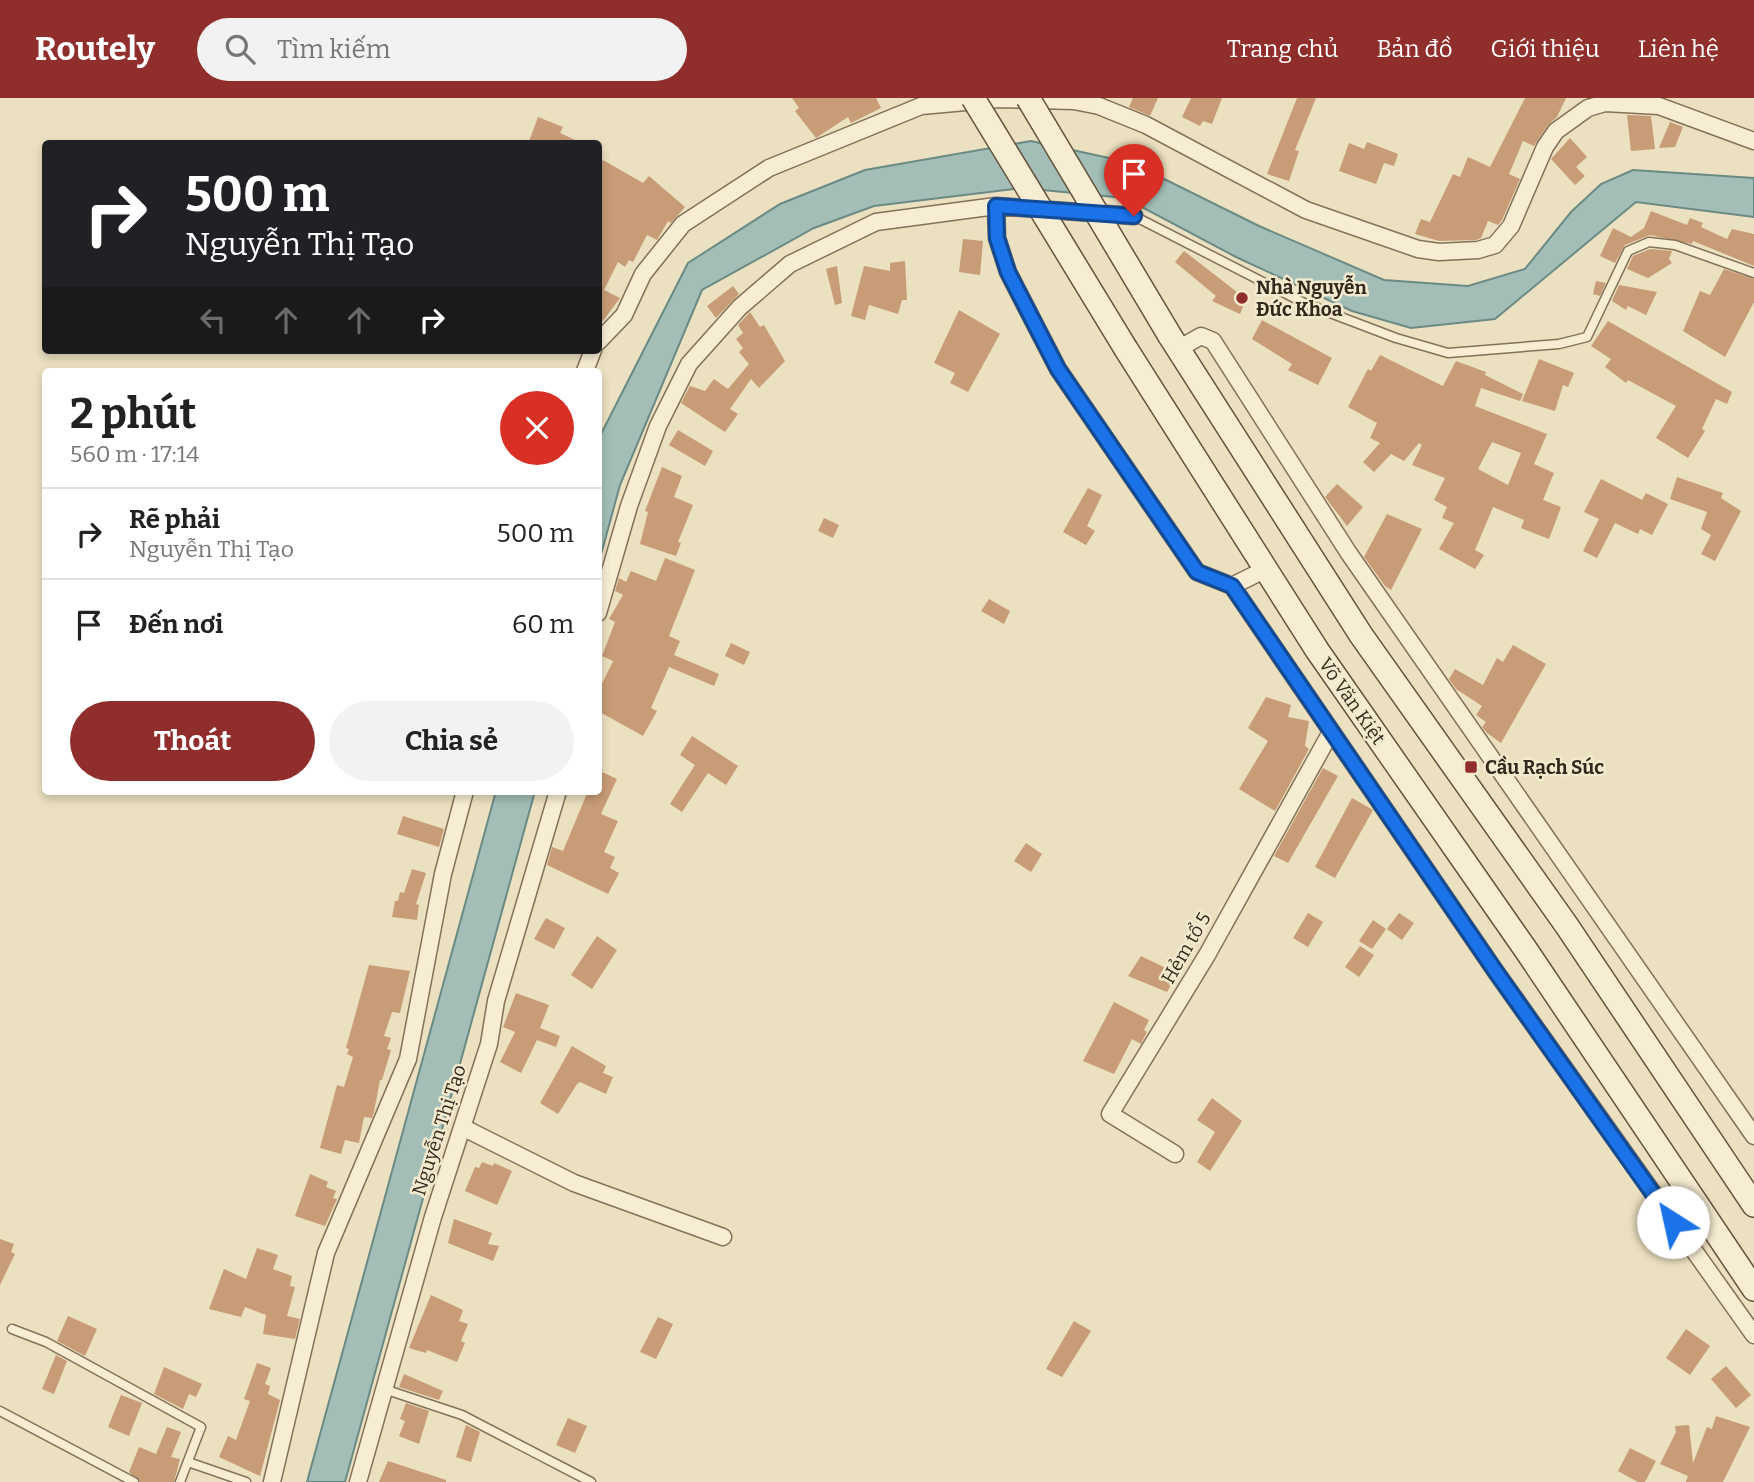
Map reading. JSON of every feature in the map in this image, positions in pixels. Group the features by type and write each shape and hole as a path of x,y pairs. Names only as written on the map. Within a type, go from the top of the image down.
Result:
{"main road":[{"name":"Võ Văn Kiệt","path":"973,98 1264,570 1752,1283"},
{"path":"1028,98 1174,342 1361,635 1567,926 1754,1205"}],"street":[{"path":"602,338 624,315 643,274 683,224 769,168 918,102 1075,100 1099,106 1146,125 1306,210 1418,248 1439,252 1478,250 1495,245 1511,226 1545,147 1556,131 1588,108 1605,103 1659,106 1754,141"},
{"path":"602,599 629,506 658,426 689,365 740,307 790,264 876,222 996,206 1134,216"},
{"path":"996,206 997,238 1008,272 1058,369 1197,572 1232,586 1331,732 1754,1335"},
{"path":"1174,342 1201,336 1213,341 1348,552 1754,1136"},
{"path":"1232,586 1264,570"},
{"name":"Hẻm tổ 5","path":"1175,1154 1110,1114 1207,955 1331,732"},
{"path":"272,1482 326,1253 408,1059 443,874 464,795"},
{"name":"Nguyễn Thị Tạo","path":"358,1482 433,1217 489,1044 496,1000 557,795"},
{"path":"462,1127 574,1183 723,1237"}],"lane":[{"path":"1134,216 1304,303 1396,338 1448,353 1559,344 1587,337 1628,251 1649,242 1675,245 1754,273"},
{"path":"12,1329 46,1342 201,1427 180,1482"},
{"path":"384,1389 462,1415 591,1482"},
{"path":"0,1411 134,1482"},
{"path":"188,1462 247,1482"}],"water":[{"path":"1031,141 1132,163 1259,226 1384,280 1468,286 1525,269 1571,212 1601,184 1633,170 1754,178 1754,217 1636,202 1495,319 1411,328 1352,311 1236,257 1125,198 1022,188 874,206 814,228 702,290 620,485 602,551 602,432 688,263 780,204 865,170"},
{"path":"495,795 534,795 345,1482 307,1482"}],"building":[{"path":"792,98 876,98 881,108 851,123 848,117 816,138 795,111 799,108"},
{"path":"1133,98 1158,98 1150,116 1129,107"},
{"path":"1191,98 1222,98 1212,124 1203,121 1200,126 1182,117"},
{"path":"1297,98 1316,98 1295,150 1299,151 1289,181 1267,174"},
{"path":"1525,98 1566,98 1557,117 1534,146 1523,141 1509,174 1520,179 1498,225 1488,221 1481,238 1476,240 1439,241 1415,234 1421,219 1430,222 1453,174 1460,177 1468,157 1490,167"},
{"path":"1627,115 1651,116 1655,149 1631,151"},
{"path":"538,117 563,127 560,133 575,140 529,140"},
{"path":"1670,122 1683,127 1675,147 1659,148"},
{"path":"1570,138 1587,157 1576,167 1585,176 1575,185 1551,159"},
{"path":"1367,142 1398,154 1394,166 1384,163 1376,184 1339,171 1349,143 1364,149"},
{"path":"602,161 643,183 649,176 685,207 671,223 668,221 657,240 647,235 633,262 629,260 625,267 618,262 604,290 620,298 603,321 602,321"},
{"path":"1651,211 1687,225 1690,218 1703,223 1701,227 1727,239 1732,229 1754,234 1754,266 1693,241 1692,244 1650,235 1625,245 1615,263 1600,256 1613,228 1631,237 1644,228"},
{"path":"963,239 983,241 980,275 959,272"},
{"path":"1650,249 1672,251 1669,259 1672,263 1648,278 1627,269 1633,256"},
{"path":"1184,251 1246,299 1240,314 1212,301 1216,296 1175,262"},
{"path":"905,261 907,300 902,300 898,314 869,305 865,320 851,316 864,266 890,271 890,263"},
{"path":"837,266 842,303 835,305 826,269"},
{"path":"1724,269 1754,279 1754,302 1725,357 1683,331 1700,291 1710,295"},
{"path":"1596,281 1606,283 1600,296 1593,294"},
{"path":"1619,285 1657,292 1646,315 1628,306 1626,310 1612,301"},
{"path":"733,286 739,294 716,318 707,306"},
{"path":"959,310 1000,334 968,392 950,383 955,373 934,363"},
{"path":"750,312 760,327 764,325 785,361 759,388 751,379 730,409 738,414 725,432 681,403 690,386 705,391 714,379 728,389 749,364 739,352 743,348 736,339 743,333 738,325"},
{"path":"1262,320 1332,358 1318,385 1288,370 1292,364 1252,339"},
{"path":"1608,321 1732,392 1727,404 1716,399 1702,429 1705,431 1688,458 1656,438 1676,406 1628,380 1626,383 1605,367 1611,359 1591,346"},
{"path":"1380,355 1443,386 1456,361 1486,372 1485,375 1523,394 1520,401 1481,388 1475,406 1547,434 1534,464 1554,473 1543,500 1561,507 1549,539 1521,528 1524,520 1493,507 1475,550 1484,555 1475,569 1439,549 1454,523 1442,518 1447,507 1434,500 1445,478 1412,465 1422,445 1419,443 1404,461 1391,454 1374,472 1363,462 1380,443 1370,438 1377,423 1348,407 1368,369 1371,371","holes":["1492,442 1521,453 1508,485 1478,469"]},
{"path":"1539,359 1574,373 1568,387 1563,385 1555,411 1522,401"},
{"path":"678,430 713,451 705,466 669,445"},
{"path":"662,467 682,476 674,497 693,505 678,542 681,543 676,556 640,544 648,512 645,511"},
{"path":"1677,477 1723,493 1721,498 1741,511 1715,561 1701,554 1711,535 1701,529 1707,512 1670,499"},
{"path":"1601,479 1642,500 1646,493 1668,504 1652,535 1640,529 1638,534 1615,523 1597,558 1583,551 1599,519 1584,512"},
{"path":"1337,484 1363,507 1347,526 1325,497"},
{"path":"1088,488 1102,495 1087,526 1095,531 1086,545 1063,532"},
{"path":"1387,514 1422,529 1391,590 1385,586 1364,557"},
{"path":"824,518 839,525 833,538 818,531"},
{"path":"665,558 695,570 669,636 680,641 674,655 719,674 714,686 669,667 651,708 657,711 643,736 602,713 602,684 613,661 602,656 615,622 609,619 623,595 615,591 619,578 626,582 631,571 656,581"},
{"path":"989,599 1010,611 1004,624 981,611"},
{"path":"731,643 750,652 744,665 725,656"},
{"path":"1513,645 1546,664 1501,743 1482,727 1486,722 1476,715 1482,706 1456,689 1449,679 1455,669 1483,685 1497,658 1503,662"},
{"path":"1266,697 1291,705 1288,717 1309,721 1305,746 1309,749 1275,811 1239,789 1268,741 1248,728"},
{"path":"692,736 738,766 726,785 708,773 682,812 670,804 695,765 680,755"},
{"path":"1323,768 1338,776 1288,863 1274,856"},
{"path":"602,772 617,779 601,814 618,821 604,852 615,857 610,868 619,873 608,894 547,865 552,847 563,851 586,795 602,795"},
{"path":"1352,798 1373,810 1335,878 1315,867"},
{"path":"403,816 444,829 439,847 397,834"},
{"path":"1026,843 1042,854 1031,872 1014,861"},
{"path":"412,869 426,873 416,904 419,905 417,920 392,917 395,901 398,901 400,892 404,893"},
{"path":"1308,913 1323,922 1308,947 1293,938"},
{"path":"1399,913 1414,923 1402,940 1387,929"},
{"path":"546,918 565,928 554,949 534,939"},
{"path":"1373,920 1386,929 1372,949 1359,941"},
{"path":"597,936 617,950 592,989 571,975"},
{"path":"1360,946 1374,955 1359,977 1345,967"},
{"path":"1141,956 1172,971 1167,980 1172,983 1167,992 1128,976"},
{"path":"369,965 410,971 400,1013 392,1012 384,1036 391,1038 387,1049 391,1050 380,1080 372,1118 364,1117 359,1143 345,1140 341,1154 320,1148 337,1085 344,1087 353,1057 347,1054 349,1049 346,1048"},
{"path":"516,993 549,1005 540,1028 560,1036 556,1047 537,1040 521,1073 500,1062 515,1032 503,1027"},
{"path":"1114,1002 1149,1020 1141,1044 1132,1039 1114,1074 1083,1061"},
{"path":"572,1046 606,1066 603,1073 613,1077 606,1094 580,1082 577,1084 558,1114 540,1103"},
{"path":"1212,1098 1242,1121 1210,1171 1197,1162 1215,1132 1197,1120"},
{"path":"482,1162 493,1166 494,1163 512,1171 497,1205 465,1191 475,1167 479,1168"},
{"path":"310,1174 328,1182 326,1187 336,1191 333,1198 337,1199 325,1226 295,1216"},
{"path":"454,1219 492,1233 488,1244 499,1246 493,1261 448,1243"},
{"path":"0,1239 14,1244 11,1252 15,1254 0,1285"},
{"path":"257,1248 278,1255 273,1269 292,1276 290,1286 295,1287 287,1316 300,1319 295,1339 263,1334 266,1315 245,1307 241,1317 209,1309 224,1269 246,1279"},
{"path":"431,1295 463,1310 459,1321 468,1324 461,1341 465,1343 457,1362 427,1350 426,1353 409,1348"},
{"path":"68,1316 97,1329 85,1356 57,1341"},
{"path":"658,1317 673,1324 656,1359 640,1352"},
{"path":"1074,1321 1091,1331 1062,1377 1046,1369"},
{"path":"1686,1329 1710,1346 1690,1375 1666,1358"},
{"path":"56,1355 67,1361 54,1394 42,1389"},
{"path":"257,1363 271,1368 265,1384 270,1386 268,1394 280,1400 260,1476 219,1457 228,1436 236,1440 250,1401 244,1399"},
{"path":"1726,1366 1751,1395 1736,1408 1711,1379"},
{"path":"164,1367 202,1384 196,1397 189,1394 183,1409 154,1394"},
{"path":"404,1374 443,1391 439,1400 399,1387"},
{"path":"121,1395 142,1403 129,1436 108,1427"},
{"path":"406,1403 429,1411 419,1444 399,1436 405,1421 400,1419"},
{"path":"1716,1416 1750,1427 1723,1482 1686,1482 1688,1476 1660,1464 1676,1432 1675,1426 1689,1425 1693,1463 1707,1427 1712,1429"},
{"path":"568,1418 587,1426 575,1453 556,1445"},
{"path":"466,1425 480,1432 471,1462 456,1457"},
{"path":"167,1427 181,1432 171,1457 180,1459 174,1482 140,1482 129,1472 139,1447 156,1454"},
{"path":"1630,1448 1656,1461 1645,1482 1638,1482 1618,1471"},
{"path":"388,1461 446,1480 446,1482 379,1482"}],"place":[{"name":"Nhà Nguyễn Đức Khoa","path":"1242,298"},
{"name":"Cầu Rạch Súc","path":"1471,767"}],"route":[{"path":"1134,216 996,206 997,238 1008,272 1058,369 1197,572 1232,586 1496,972 1673,1222"}]}
